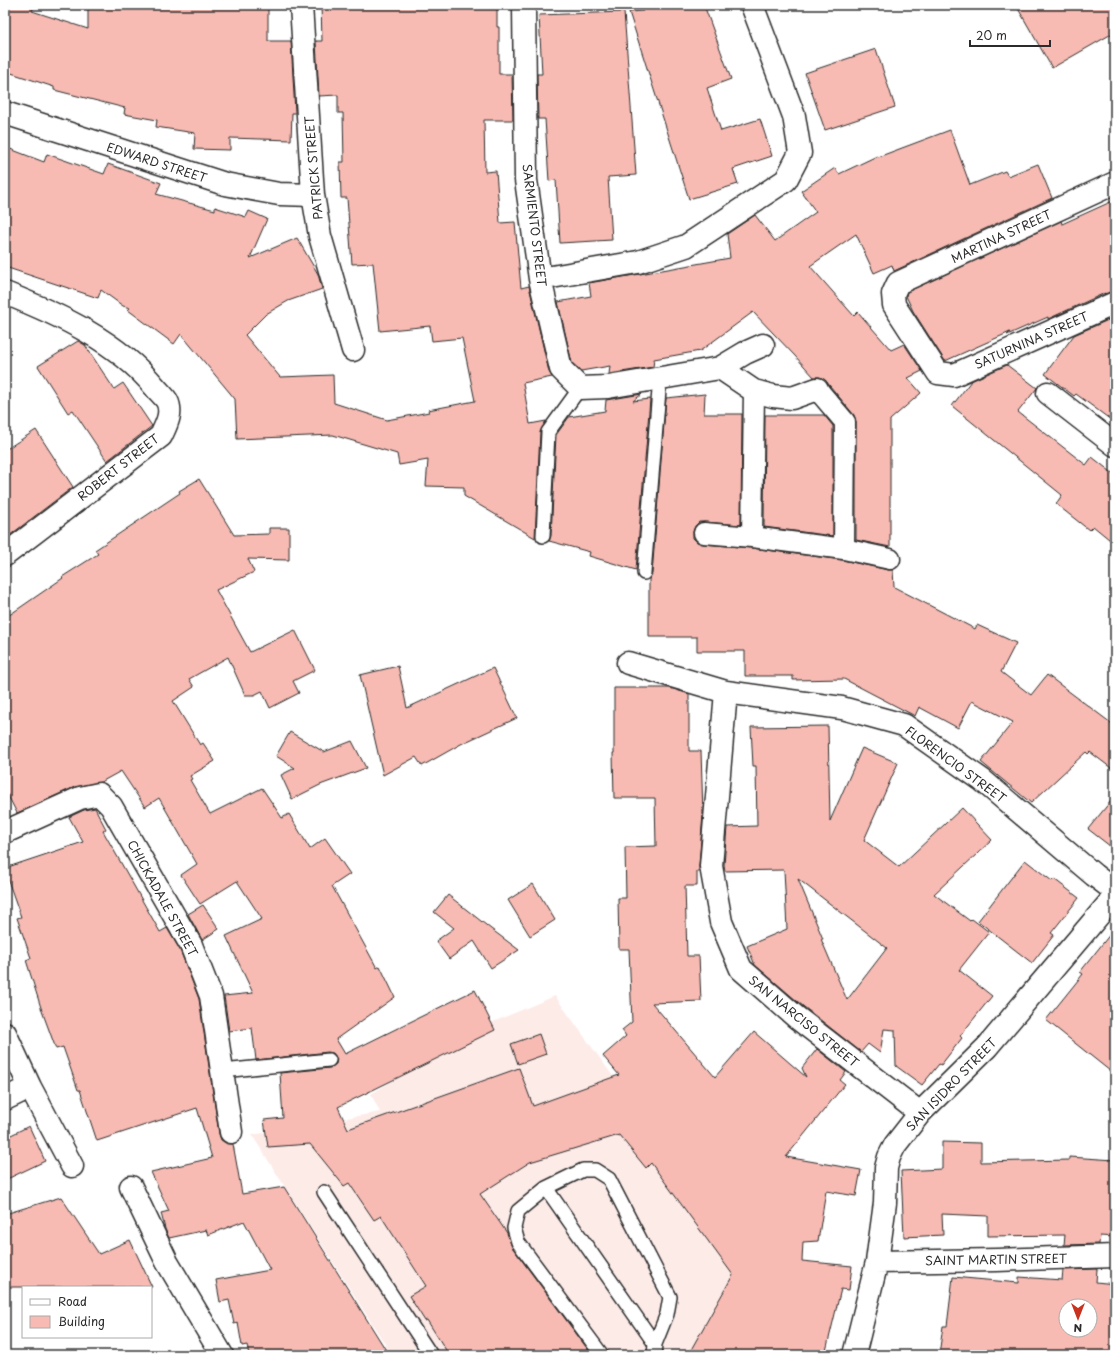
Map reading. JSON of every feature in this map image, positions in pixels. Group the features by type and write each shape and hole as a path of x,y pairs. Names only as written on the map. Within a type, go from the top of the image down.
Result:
{"street":[{"name":"PATRICK STREET","path":"301,5 313,195 320,236 353,350"},
{"name":"SARMIENTO STREET","path":"524,5 526,180 540,279 561,369 580,388"},
{"path":"540,279 638,262 686,246 786,180 800,153 794,116 752,5"},
{"name":"EDWARD STREET","path":"5,113 225,184 279,194 313,195"},
{"name":"MARTINA STREET","path":"946,375 938,373 894,304 893,294 898,283 1115,183"},
{"name":"ROBERT STREET","path":"5,293 65,319 111,347 143,372 168,402 169,417 161,436 5,555"},
{"name":"SATURNINA STREET","path":"946,375 954,375 1115,303"},
{"path":"580,388 608,387 720,368 744,353 763,345"},
{"path":"720,368 754,391 773,396 792,398 817,389 845,422 844,549"},
{"path":"752,537 754,391"},
{"path":"1048,393 1115,445"},
{"path":"704,533 752,537 844,549 890,559"},
{"name":"FLORENCIO STREET","path":"628,663 726,692 842,708 904,725 982,780 1115,891"},
{"name":"SAN NARCISO STREET","path":"726,692 711,866 721,922 741,969 796,1017 920,1113"},
{"name":"CHICKADALE STREET","path":"5,832 80,798 98,794 111,806 191,945 202,969 211,996 231,1132"},
{"name":"SAN ISIDRO STREET","path":"854,1355 877,1262 885,1203 886,1168 895,1144 920,1113 987,1048 1115,896"},
{"path":"5,1033 30,1087 72,1166"},
{"path":"5,1099 30,1087"},
{"path":"131,1187 167,1262 222,1355"},
{"name":"SAINT MARTIN STREET","path":"877,1262 1115,1256"}],"lane":[{"path":"644,573 660,378"},
{"path":"543,536 548,432 580,388"},
{"path":"223,1070 329,1060"},
{"path":"602,1355 518,1242 514,1228 518,1211 546,1188 583,1170 595,1170 609,1179 670,1297 667,1314 655,1350"},
{"path":"546,1188 655,1350"},
{"path":"324,1192 431,1355"}],"shaded area":[{"path":"555,996 617,1082 756,1191 759,1355 392,1355 252,1135 380,1112 371,1094 488,1024"}],"building":[{"path":"5,5 35,5 32,11 88,29 88,5 268,5 268,41 291,41 295,113 292,113 291,140 230,138 230,150 194,149 195,133 156,127 157,120 124,114 125,108 54,90 54,87 5,71"},
{"path":"321,5 497,5 497,27 499,27 499,74 512,74 513,120 484,120 485,172 496,171 500,223 515,222 521,288 529,286 549,372 552,377 523,383 530,424 546,421 540,432 535,538 464,496 464,487 426,486 428,460 399,465 397,454 333,435 237,439 235,399 181,334 174,344 128,310 130,308 123,306 101,290 98,298 5,267 5,147 44,162 47,154 104,174 108,164 161,183 156,194 215,210 215,207 246,217 249,211 267,219 250,258 297,238 318,274 322,289 288,301 266,314 245,335 280,377 333,375 334,403 387,420 475,401 462,338 432,341 430,326 380,331 373,263 352,264 347,198 341,198 340,162 344,162 343,113 338,113 338,95 319,96 316,41 322,41"},
{"path":"641,5 704,5 731,79 707,88 721,131 760,119 772,156 733,169 738,184 689,199 629,12 643,11"},
{"path":"1016,5 1115,5 1115,32 1052,68"},
{"path":"624,12 636,175 608,177 612,240 560,243 556,180 549,181 545,119 538,119 537,74 542,74 539,15"},
{"path":"876,49 895,107 825,130 805,73"},
{"path":"950,130 970,185 1005,171 1008,176 1038,164 1052,198 894,271 892,265 874,273 856,234 810,266 854,316 858,312 891,350 904,344 922,371 908,378 921,393 890,420 890,547 856,540 856,422 854,415 825,380 820,377 814,377 753,312 700,351 654,359 653,367 609,374 610,366 581,371 572,363 558,302 591,296 589,283 730,258 727,234 755,215 775,241 816,212 801,191 835,168 839,174 877,156 878,157"},
{"path":"1115,200 1115,291 1104,294 1105,293 1048,319 1048,317 1007,335 1010,332 945,361 913,311 906,296 907,292 1061,221 1062,224"},
{"path":"1115,317 1115,423 1076,394 1074,396 1045,374 1074,335"},
{"path":"78,341 85,345 114,389 123,383 152,426 107,461 73,410 68,413 38,366"},
{"path":"1007,365 1037,388 1018,412 1086,465 1092,457 1115,475 1115,544 1093,526 1089,530 1056,504 1062,495 952,406 971,381"},
{"path":"642,394 633,401 650,399 636,570 589,556 590,552 549,541 551,536 556,435 569,417 605,411 606,400"},
{"path":"705,394 704,414 742,414 741,525 699,522 695,526 693,532 693,538 697,542 703,544 751,548 842,560 893,570 894,587 975,629 977,625 1016,643 1001,672 1031,695 1047,675 1115,726 1115,771 1090,752 1088,754 1086,752 1031,803 981,762 1013,722 972,701 958,728 919,707 915,716 844,679 793,680 793,676 745,676 745,651 697,651 697,637 649,637 649,579 652,574 666,398"},
{"path":"765,415 824,415 833,426 833,536 764,527"},
{"path":"36,430 73,487 5,539 5,450"},
{"path":"199,479 234,535 269,534 269,528 289,528 289,560 248,559 254,572 216,590 250,652 295,630 315,670 293,681 299,693 270,708 262,691 254,695 245,695 228,657 189,679 194,687 173,701 200,745 203,743 215,761 190,776 192,779 190,780 210,814 262,788 282,818 289,814 310,849 325,838 350,874 332,886 377,968 380,966 395,997 336,1039 345,1054 475,990 495,1030 338,1107 348,1129 519,1068 533,1106 619,1075 603,1056 626,1036 622,1030 632,1022 629,949 619,949 618,898 626,898 625,847 656,846 655,798 614,798 614,688 670,688 689,694 689,751 701,751 703,814 699,871 697,871 697,886 685,886 687,956 699,956 701,1001 652,1003 715,1077 754,1032 806,1077 802,1068 817,1049 846,1072 840,1080 845,1084 786,1157 861,1170 856,1196 826,1191 818,1241 803,1242 802,1261 852,1266 849,1290 841,1289 825,1355 688,1355 733,1275 651,1163 646,1168 619,1135 530,1162 480,1194 507,1233 512,1247 592,1355 449,1355 427,1320 425,1321 409,1296 426,1286 381,1216 374,1220 349,1183 344,1186 310,1144 268,1147 264,1120 283,1118 280,1073 330,1068 336,1064 337,1059 333,1053 328,1052 256,1060 252,1028 229,1031 224,996 253,993 226,936 262,919 237,881 200,904 181,875 197,864 159,798 145,807 121,771 101,782 75,787 17,813 5,790 5,618 63,578 62,577 98,554 95,550 180,493 179,491"},
{"path":"398,666 407,708 493,668 517,718 461,744 422,766 416,757 383,775 360,675"},
{"path":"828,726 830,821 862,748 898,763 864,840 899,867 962,808 992,840 934,894 970,921 972,919 989,932 959,970 992,996 960,1036 962,1038 941,1065 939,1064 922,1085 896,1066 895,1030 884,1029 880,1053 868,1044 861,1052 804,1007 755,965 747,946 787,929 784,870 725,871 724,865 727,827 757,826 756,766 753,766 751,727","holes":["798,879 887,948 847,1000 821,939 823,939"]},
{"path":"290,732 324,752 352,741 366,768 320,785 292,799 281,775 295,768 276,756"},
{"path":"1115,796 1115,850 1088,829"},
{"path":"95,808 106,829 103,831 160,932 167,928 180,950 199,999 219,1134 221,1140 227,1144 233,1144 242,1194 284,1187 389,1355 249,1355 247,1345 242,1346 238,1323 234,1324 229,1300 220,1302 216,1280 270,1270 244,1221 208,1235 206,1230 169,1238 161,1213 169,1211 151,1172 212,1158 197,1108 97,1141 80,1090 78,1090 63,1047 56,1049 42,1011 26,960 31,958 17,918 21,917 5,872 5,868 83,842 69,817 84,810"},
{"path":"1025,860 1052,881 1054,879 1079,898 1051,933 1054,935 1032,963 978,921"},
{"path":"533,884 555,920 530,936 508,900"},
{"path":"448,895 519,950 491,968 474,941 449,959 436,941 454,928 434,912"},
{"path":"203,905 219,929 202,940 188,914"},
{"path":"1115,928 1115,1075 1046,1020 1083,974 1080,972"},
{"path":"539,1034 546,1054 518,1064 511,1044"},
{"path":"29,1126 45,1161 5,1180 5,1138"},
{"path":"942,1142 981,1143 981,1162 1069,1160 1069,1157 1115,1160 1115,1237 1100,1236 1099,1244 1064,1245 1065,1235 988,1236 988,1216 942,1214 943,1235 904,1237 901,1171 942,1169"},
{"path":"61,1197 99,1254 130,1240 152,1286 5,1287 5,1214"},
{"path":"1097,1269 1096,1282 1115,1284 1115,1355 939,1355 943,1326 947,1326 953,1277 1019,1283 1019,1277 1062,1280 1063,1270"}]}
